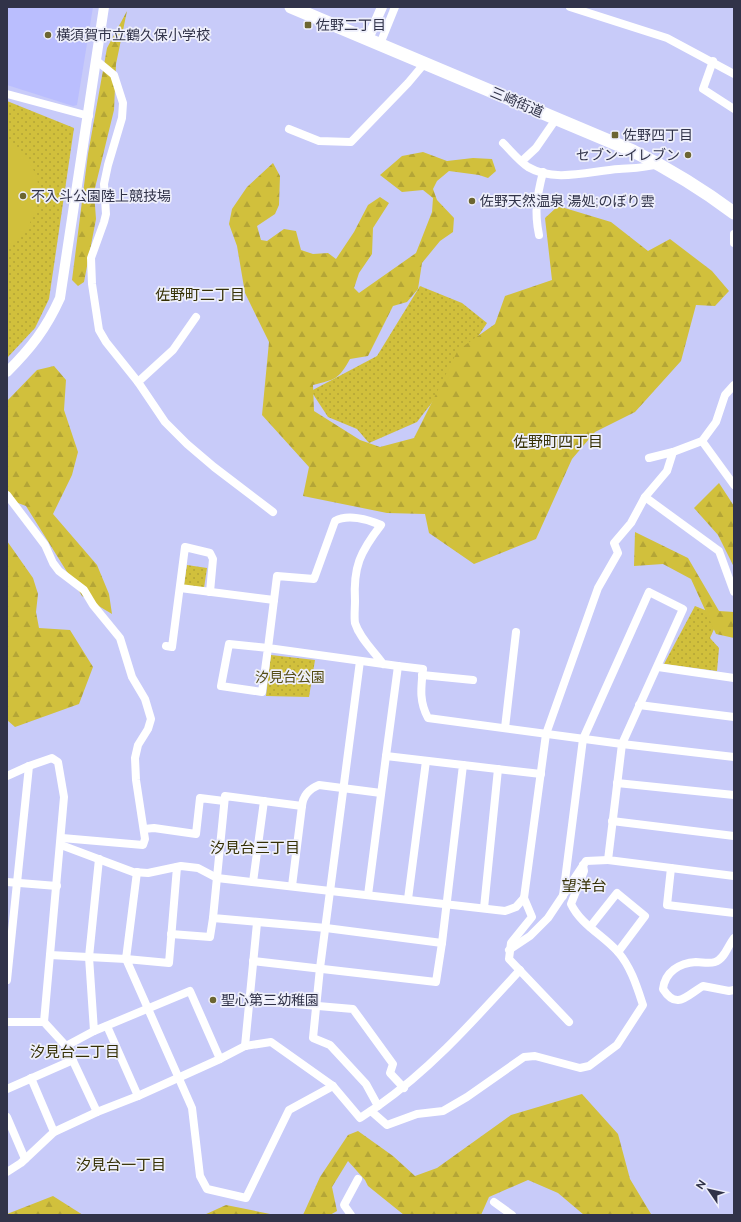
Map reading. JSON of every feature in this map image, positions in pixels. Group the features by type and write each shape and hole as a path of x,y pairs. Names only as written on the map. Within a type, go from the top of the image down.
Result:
{"main road":[{"name":"三崎街道","path":"291,7 633,151 659,164 709,194 734,214"}],"street":[{"path":"7,372 36,341 49,322 60,298 89,116 104,7"},
{"path":"374,42 382,7"},
{"path":"374,42 395,7"},
{"path":"570,7 667,38 713,61 734,74"},
{"path":"713,61 703,89 734,109"},
{"path":"96,62 114,75 123,103 122,118 104,184 106,214 91,258 92,284 99,330 106,342 138,382 165,422 181,439 214,467 273,512"},
{"path":"289,129 319,141 351,142 408,83 424,64"},
{"path":"7,94 89,116"},
{"path":"522,161 536,148 556,119"},
{"path":"503,143 528,167 543,172 567,174 592,173 618,169 644,168 659,164"},
{"path":"539,235 536,217 537,196 543,172"},
{"path":"734,234 734,243"},
{"path":"138,382 173,350 196,317"},
{"path":"649,458 673,452 702,441 716,422 725,395 734,385"},
{"path":"702,441 734,485"},
{"path":"569,1022 509,959 511,943 532,918 524,898 546,734 598,588 618,554 614,543 630,523 645,497 667,471 673,452"},
{"path":"7,495 45,545 52,563 59,571 84,590 93,605 120,638 132,677 145,698 151,719 148,729 138,745 135,758 136,780 145,839 143,845 61,842"},
{"path":"645,497 719,551 734,592"},
{"path":"383,664 364,640 355,623 354,586 356,568 366,544 381,525 373,521 343,517 335,521 314,579 277,576 268,648 262,692 221,686 229,644 268,648 360,661 398,666 423,669 420,696 423,708 428,718 622,744 734,757"},
{"path":"166,646 172,647 185,547 210,553 213,559 210,592"},
{"path":"180,588 274,600"},
{"path":"563,896 583,739 649,592 683,610 622,744 608,860"},
{"path":"506,728 516,632"},
{"path":"360,661 320,968 313,1038 330,1045 366,1084 378,1106"},
{"path":"368,895 398,666"},
{"path":"658,667 734,678"},
{"path":"422,675 473,680"},
{"path":"640,705 734,717"},
{"path":"386,756 541,774"},
{"path":"7,776 52,758 58,762 64,797 44,1022"},
{"path":"408,899 426,761"},
{"path":"253,961 436,982 463,765"},
{"path":"7,980 29,766"},
{"path":"484,908 498,769"},
{"path":"617,783 734,795"},
{"path":"292,886 303,799 313,787 319,785 381,793"},
{"path":"171,934 210,937 225,796 302,806"},
{"path":"144,829 154,828 196,834 200,798 224,801"},
{"path":"253,882 264,801"},
{"path":"612,821 734,836"},
{"path":"61,842 99,859 138,872 148,873 177,867 198,868 217,878 505,910 516,907 524,898"},
{"path":"94,1031 89,957 99,859"},
{"path":"509,950 530,936 548,918 586,861 608,860 734,876"},
{"path":"371,1111 387,1125 417,1114 442,1110 467,1097 524,1056 535,1056 580,1068 589,1066 617,1045 643,1005 634,977 618,952 575,914 571,904 584,871 583,865"},
{"path":"50,955 169,963 177,867"},
{"path":"671,868 667,905 734,913"},
{"path":"138,872 126,959 147,1009 180,1076 192,1108 200,1176 207,1189 246,1198 289,1110 333,1086"},
{"path":"7,882 57,886"},
{"path":"590,927 617,893 646,916 618,952"},
{"path":"213,918 326,928 442,943"},
{"path":"245,1046 248,1000 257,923"},
{"path":"734,938 723,956 716,962 695,962 681,965 672,970 664,981 663,989 667,995 677,1000 683,1000 703,986 729,991 734,990"},
{"path":"7,1172 25,1159 54,1132 97,1112 138,1096 245,1046 271,1042 333,1086 360,1118 404,1088 452,1044 520,970"},
{"path":"66,1046 94,1031 190,991 220,1059"},
{"path":"248,1000 354,1009 393,1064 390,1073 404,1088"},
{"path":"7,1022 44,1022 66,1046 97,1112"},
{"path":"107,1026 138,1096"},
{"path":"7,1089 73,1060"},
{"path":"31,1078 54,1132"},
{"path":"7,1117 25,1159"},
{"path":"351,1215 344,1205 358,1179"},
{"path":"494,1202 512,1215"}],"shaded area":[{"name":"横須賀市立鶴久保小学校","path":"7,7 93,7 77,105 73,106 7,85"}],"green space":[{"path":"127,11 116,64 114,110 94,192 96,219 84,282 78,286 72,280 88,154 107,48"},
{"path":"7,101 74,128 49,299 35,328 7,358"},
{"name":"不入斗公園陸上競技場","path":"7,137 25,156 32,167 39,189 36,209 28,227 15,243 7,249"},
{"path":"423,152 447,161 473,158 492,159 496,171 488,178 479,175 449,171 437,181 433,189 437,200 454,218 453,232 440,241 422,263 418,289 407,302 393,306 368,356 350,359 336,378 313,385 314,411 360,440 380,447 414,438 458,350 495,324 505,296 552,280 545,218 558,206 611,222 648,251 670,239 712,271 729,291 715,306 696,305 681,361 635,412 595,432 572,459 536,539 474,564 429,533 425,514 387,513 303,496 309,467 262,415 269,342 245,293 237,246 229,224 232,209 247,187 273,163 280,176 279,205 275,214 257,226 261,240 267,241 284,229 296,231 301,250 313,254 328,253 336,259 354,232 368,205 380,197 389,203 373,228 372,254 359,273 354,288 359,293 416,253 432,212 433,198 423,190 402,192 380,175 402,156"},
{"path":"420,286 462,303 487,323 447,383 417,422 369,443 357,429 328,417 311,391 377,356"},
{"path":"54,366 66,380 64,410 78,452 72,475 53,514 97,565 109,594 112,614 82,596 26,506 7,499 7,401 37,370"},
{"path":"719,483 734,506 734,567 718,535 694,508"},
{"path":"635,532 688,558 719,611 734,612 734,638 716,634 691,579 663,564 634,566"},
{"path":"7,541 33,578 38,594 36,612 39,628 70,630 93,667 79,704 15,727 7,720"},
{"path":"187,565 207,568 204,588 184,585"},
{"path":"695,606 720,616 710,638 719,648 717,671 664,664"},
{"name":"汐見台公園","path":"271,655 315,660 309,697 266,696"},
{"path":"582,1094 618,1134 630,1179 651,1214 655,1215 584,1215 558,1193 528,1180 489,1197 481,1215 404,1215 368,1186 365,1180 348,1161 332,1187 337,1211 330,1215 303,1215 320,1177 348,1135 358,1131 393,1156 415,1176 437,1168 511,1115"},
{"path":"53,1196 83,1215 7,1215 7,1214"},
{"path":"226,1205 275,1215 204,1215"}],"place":[{"name":"佐野二丁目","path":"308,25"},
{"name":"横須賀市立鶴久保小学校","path":"48,35"},
{"name":"佐野四丁目","path":"615,135"},
{"name":"セブン-イレブン","path":"688,155"},
{"name":"不入斗公園陸上競技場","path":"23,196"},
{"name":"佐野天然温泉 湯処;のぼり雲","path":"472,201"},
{"name":"聖心第三幼稚園","path":"213,1000"}],"district":[{"name":"佐野町二丁目","path":"200,295"},
{"name":"佐野町四丁目","path":"558,442"},
{"name":"汐見台三丁目","path":"255,848"},
{"name":"望洋台","path":"584,886"},
{"name":"汐見台二丁目","path":"75,1052"},
{"name":"汐見台一丁目","path":"121,1165"}]}
